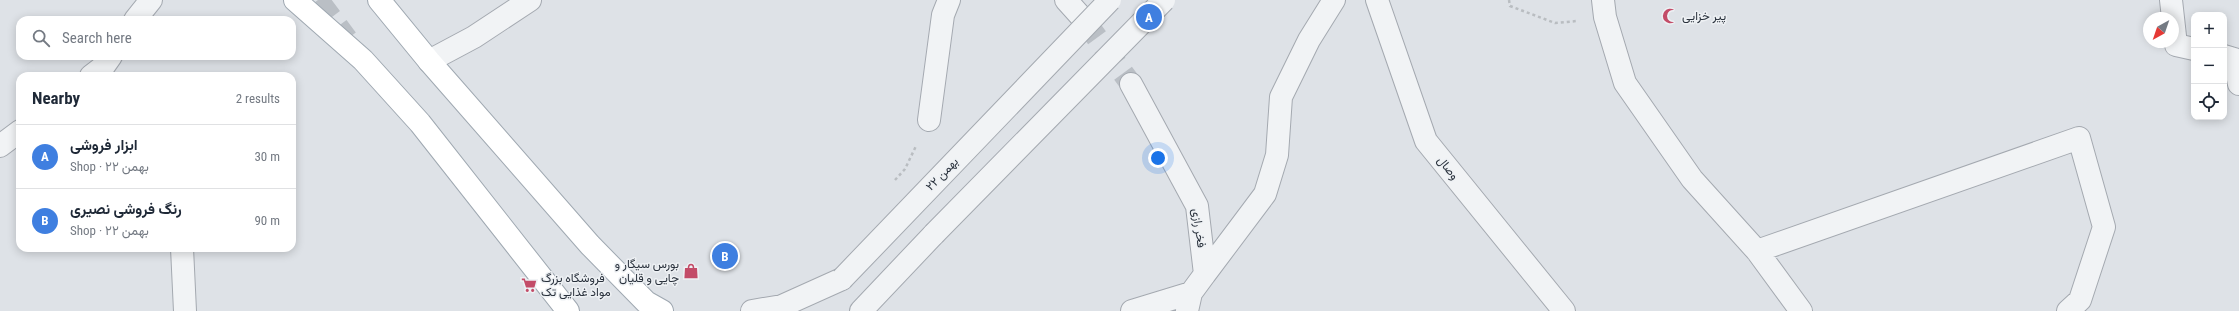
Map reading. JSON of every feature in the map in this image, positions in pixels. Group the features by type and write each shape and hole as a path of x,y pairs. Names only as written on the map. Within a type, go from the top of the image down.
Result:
{"main road":[{"path":"295,0 363,60 420,123 568,311"},
{"path":"379,0 429,61 590,245 646,302 662,311"}],"street":[{"path":"138,16 152,0"},
{"path":"429,61 474,37 530,0"},
{"path":"929,120 943,15 949,0"},
{"path":"1066,0 1084,20"},
{"name":"۲۲ بهمن","path":"752,311 782,306 842,279 1110,0"},
{"path":"861,311 934,234 1164,0"},
{"path":"1132,311 1189,302 1205,274 1265,194 1277,155 1281,97 1309,40 1334,0"},
{"name":"وصال","path":"1377,0 1426,140 1564,311"},
{"path":"2171,0 2176,45 2191,48"},
{"path":"1604,9 1625,83 1692,179 1756,251 1801,311"},
{"path":"2227,57 2234,59 2239,84"},
{"path":"96,72 104,66 108,60"},
{"name":"فخر رازی","path":"1131,84 1197,206 1205,274"},
{"path":"0,146 16,134"},
{"path":"1756,251 2079,138 2104,227 2080,300 2068,311"},
{"path":"182,252 185,311"}],"path":[{"path":"1509,0 1510,6 1555,24 1604,9"}],"tunnel":[{"path":"318,0 347,39"},
{"path":"1084,20 1131,84"}],"place":[{"name":"پیر خزایی","path":"1670,16"},
{"name":"ابزار فروشی","path":"1149,17"},
{"name":"رنگ فروشی نصیری","path":"725,256"},
{"name":"بورس سیگار و چایی و قلیان","path":"691,271"},
{"name":"فروشگاه بزرگ مواد غذایی تک","path":"529,285"}]}
